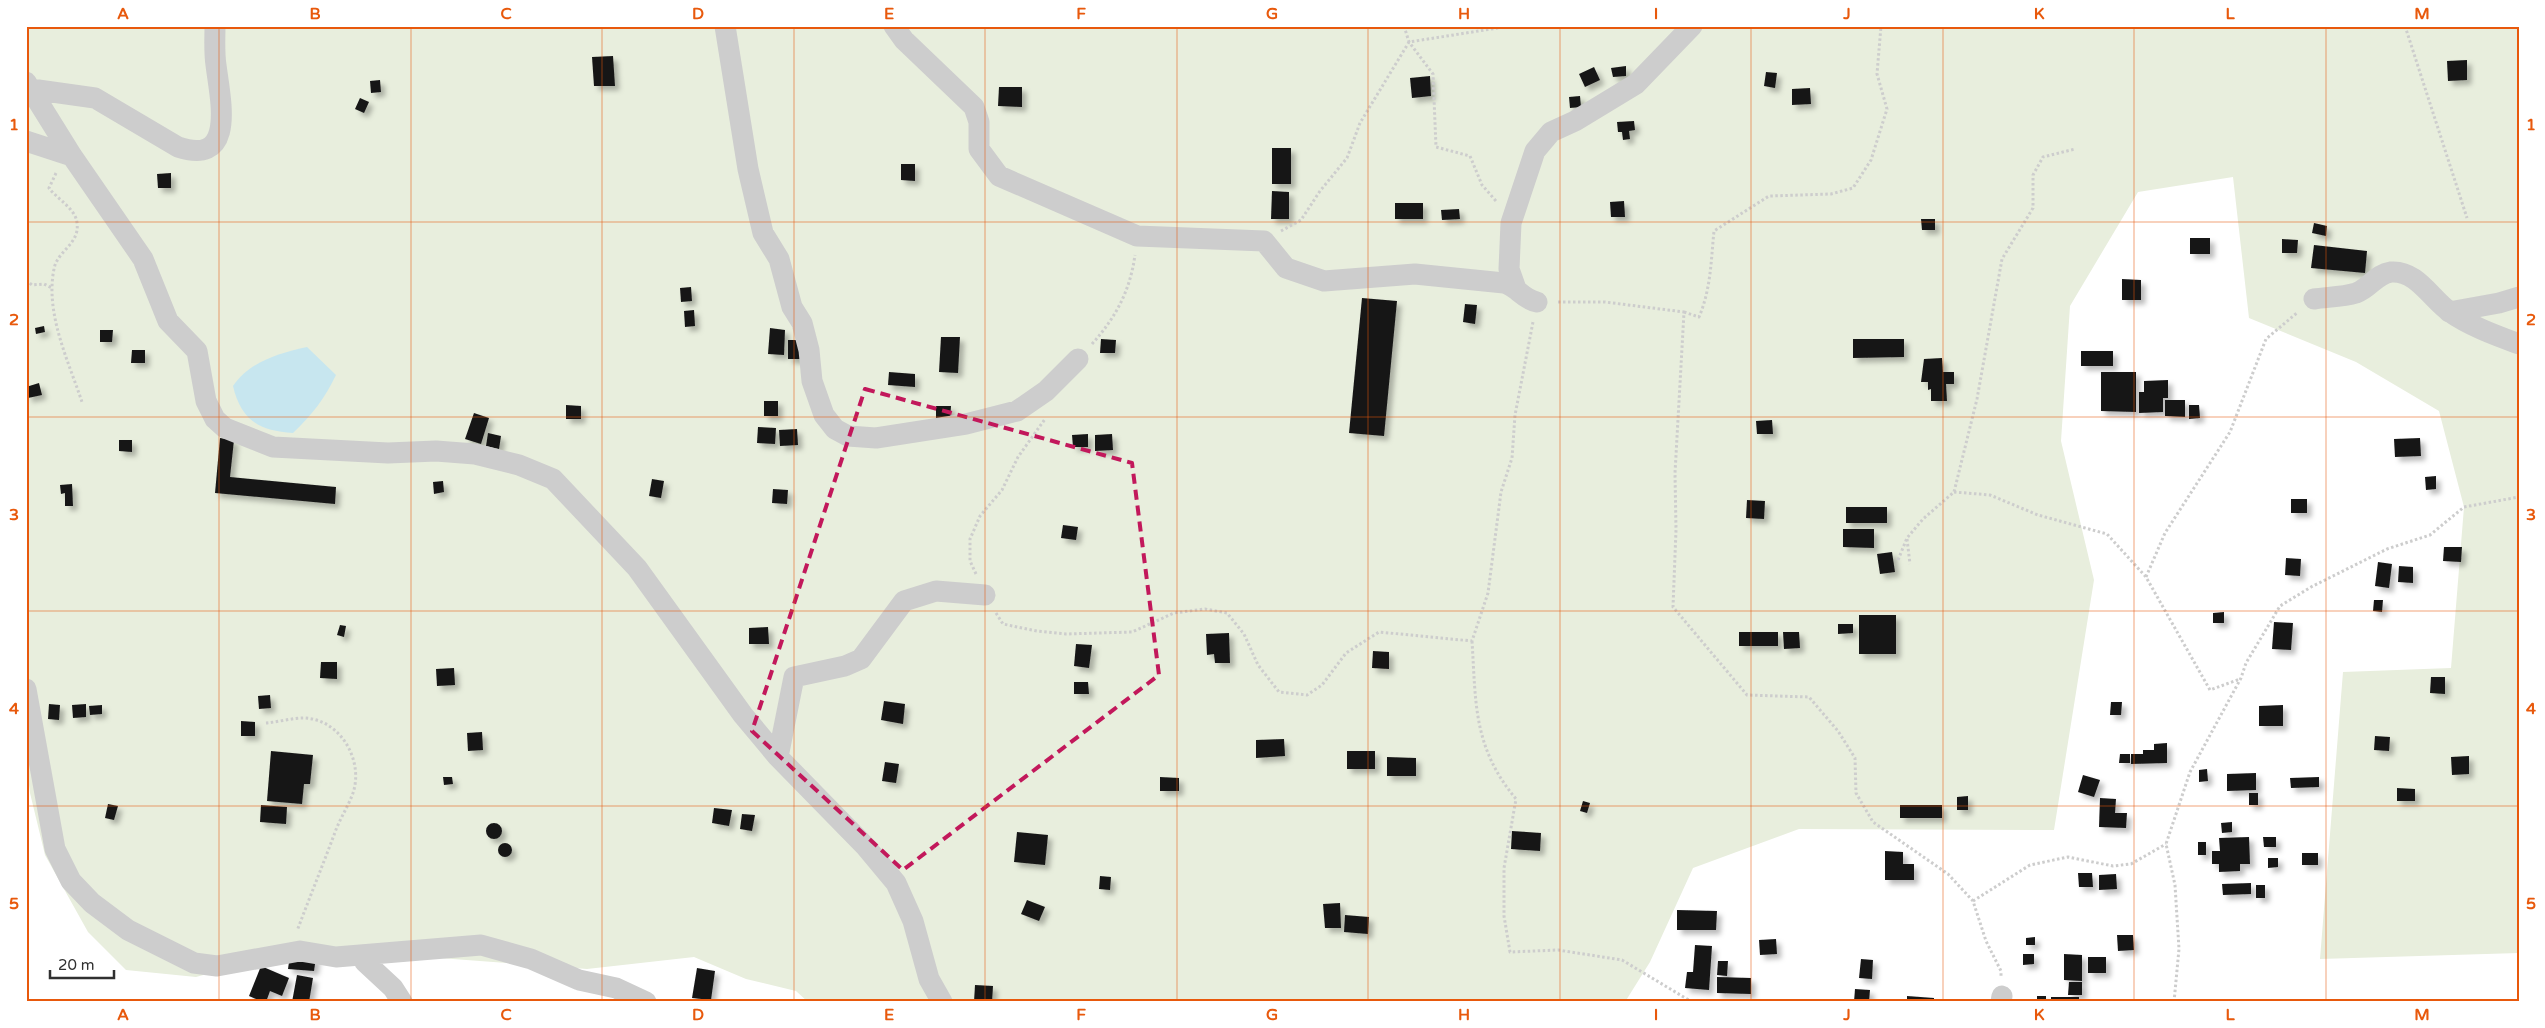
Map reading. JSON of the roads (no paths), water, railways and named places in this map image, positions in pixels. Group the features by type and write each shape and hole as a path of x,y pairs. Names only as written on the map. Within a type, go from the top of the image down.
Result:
{"street":[{"path":"29,85 95,98 178,147 191,152 205,151 215,143 220,132 222,119 215,60 215,26"},
{"path":"725,26 748,169 763,233 779,259 792,307 802,323 809,350 812,381 824,415 834,429 848,436 876,438 966,424 1017,411 1046,391 1078,359"},
{"path":"894,26 904,40 974,108 979,122 980,149 999,176 1137,236 1264,241 1286,268 1324,281 1415,274 1515,286"},
{"path":"1537,302 1523,297 1515,286 1509,269 1511,223 1536,151 1551,132 1575,121 1636,84 1692,26"},
{"path":"29,85 72,156 143,260 168,321 198,351 206,401 215,419 225,428 273,447 388,452 436,451 475,454 519,464 553,479 637,568 743,715 778,757 866,847 896,883 913,921 930,979 942,1002"},
{"path":"26,141 72,156"},
{"path":"2314,298 2356,293 2379,276 2394,272 2414,278 2449,312 2494,335 2519,344"},
{"path":"2449,312 2500,303 2519,296"},
{"path":"778,757 794,677 845,666 861,659 904,601 936,591 985,595"},
{"path":"26,689 55,849 70,881 92,903 128,930 194,963 217,966 289,953 312,952 336,957 481,945 531,959 579,980 616,988 646,1002"},
{"path":"366,962 393,988 402,1002"},
{"path":"922,1002 930,979"}],"water":[{"path":"307,347 336,375 318,406 293,433 270,430 253,422 236,398 233,386 247,371 256,365 286,352"}]}
